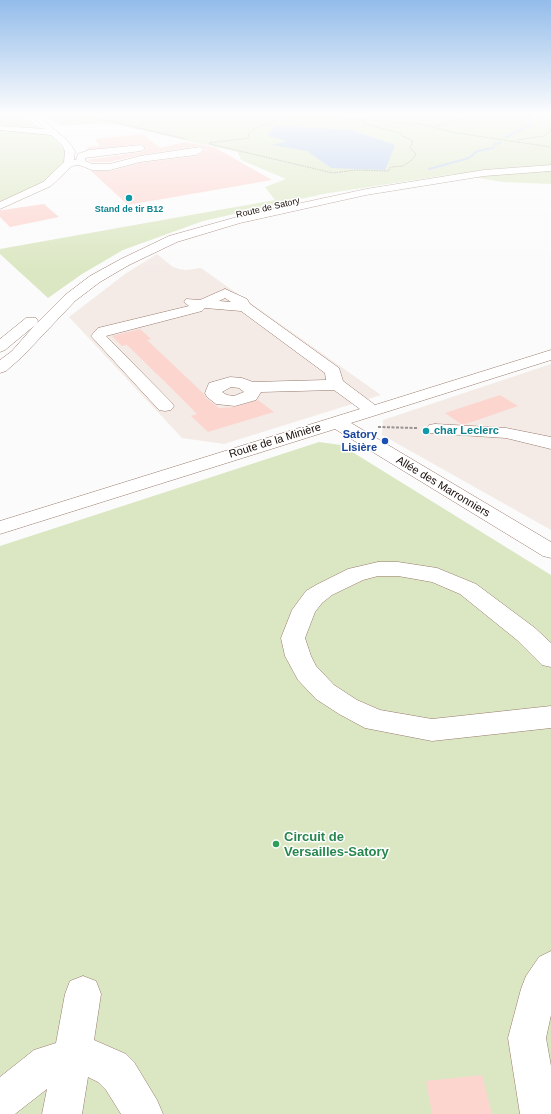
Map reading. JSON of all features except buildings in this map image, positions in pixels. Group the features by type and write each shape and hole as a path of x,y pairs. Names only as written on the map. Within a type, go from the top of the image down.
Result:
{"main road":[{"path":"0,206 47,184 65,167"},
{"path":"92,167 110,167"},
{"name":"Route de Satory","path":"0,346 16,335 36,316 84,277 141,247 190,228 267,208 365,188 478,171 537,167"},
{"name":"Route de Satory","path":"40,328 70,298 96,279 149,250 197,231 282,209 366,192 484,174 543,167"},
{"path":"165,406 98,336 103,331 197,308 196,303 225,294 242,302 245,307 333,371 335,383 337,385 373,410"},
{"path":"0,360 40,328"},
{"path":"0,368 17,354 40,328"},
{"name":"Route de la Minière","path":"0,528 551,355"},
{"path":"251,387 337,385"},
{"name":"Allée des Marronniers","path":"336,422 551,551"},
{"path":"435,429 506,433 551,443"},
{"path":"551,658 526,634 468,589 437,575 398,569 378,569 356,574 324,590 314,597 304,610 293,638 298,656 306,673 325,692 348,707 375,720 432,730 551,716"},
{"path":"540,1114 527,1038 539,989 551,969"},
{"path":"62,1114 83,994"},
{"path":"0,1101 48,1064 71,1058 91,1058 112,1068 120,1076 143,1114"}],"path":[{"path":"333,172 355,170 388,171 391,167"},
{"path":"384,428 435,429"}],"shaded area":[{"path":"157,254 173,267 179,269 187,270 201,268 381,395 224,444 182,438 69,317 125,274"},
{"path":"551,364 551,530 382,435 383,420"}],"green space":[{"path":"0,167 60,167 45,181 0,203"},
{"path":"258,167 551,167 551,184 503,182 454,174 323,194 203,221 123,250 82,274 48,298 0,254 0,249 275,200 265,187 286,179"},
{"name":"Circuit de Versailles-Satory","path":"319,442 341,445 551,575 551,1114 0,1114 0,546"}],"water":[{"path":"330,167 386,167 385,170"}],"waterway":[{"path":"429,169 436,167"}],"place":[{"name":"Stand de tir B12","path":"129,198"},
{"name":"char Leclerc","path":"426,431"},
{"name":"Satory Lisière","path":"385,441"},
{"name":"Circuit de Versailles-Satory","path":"276,844"}]}
